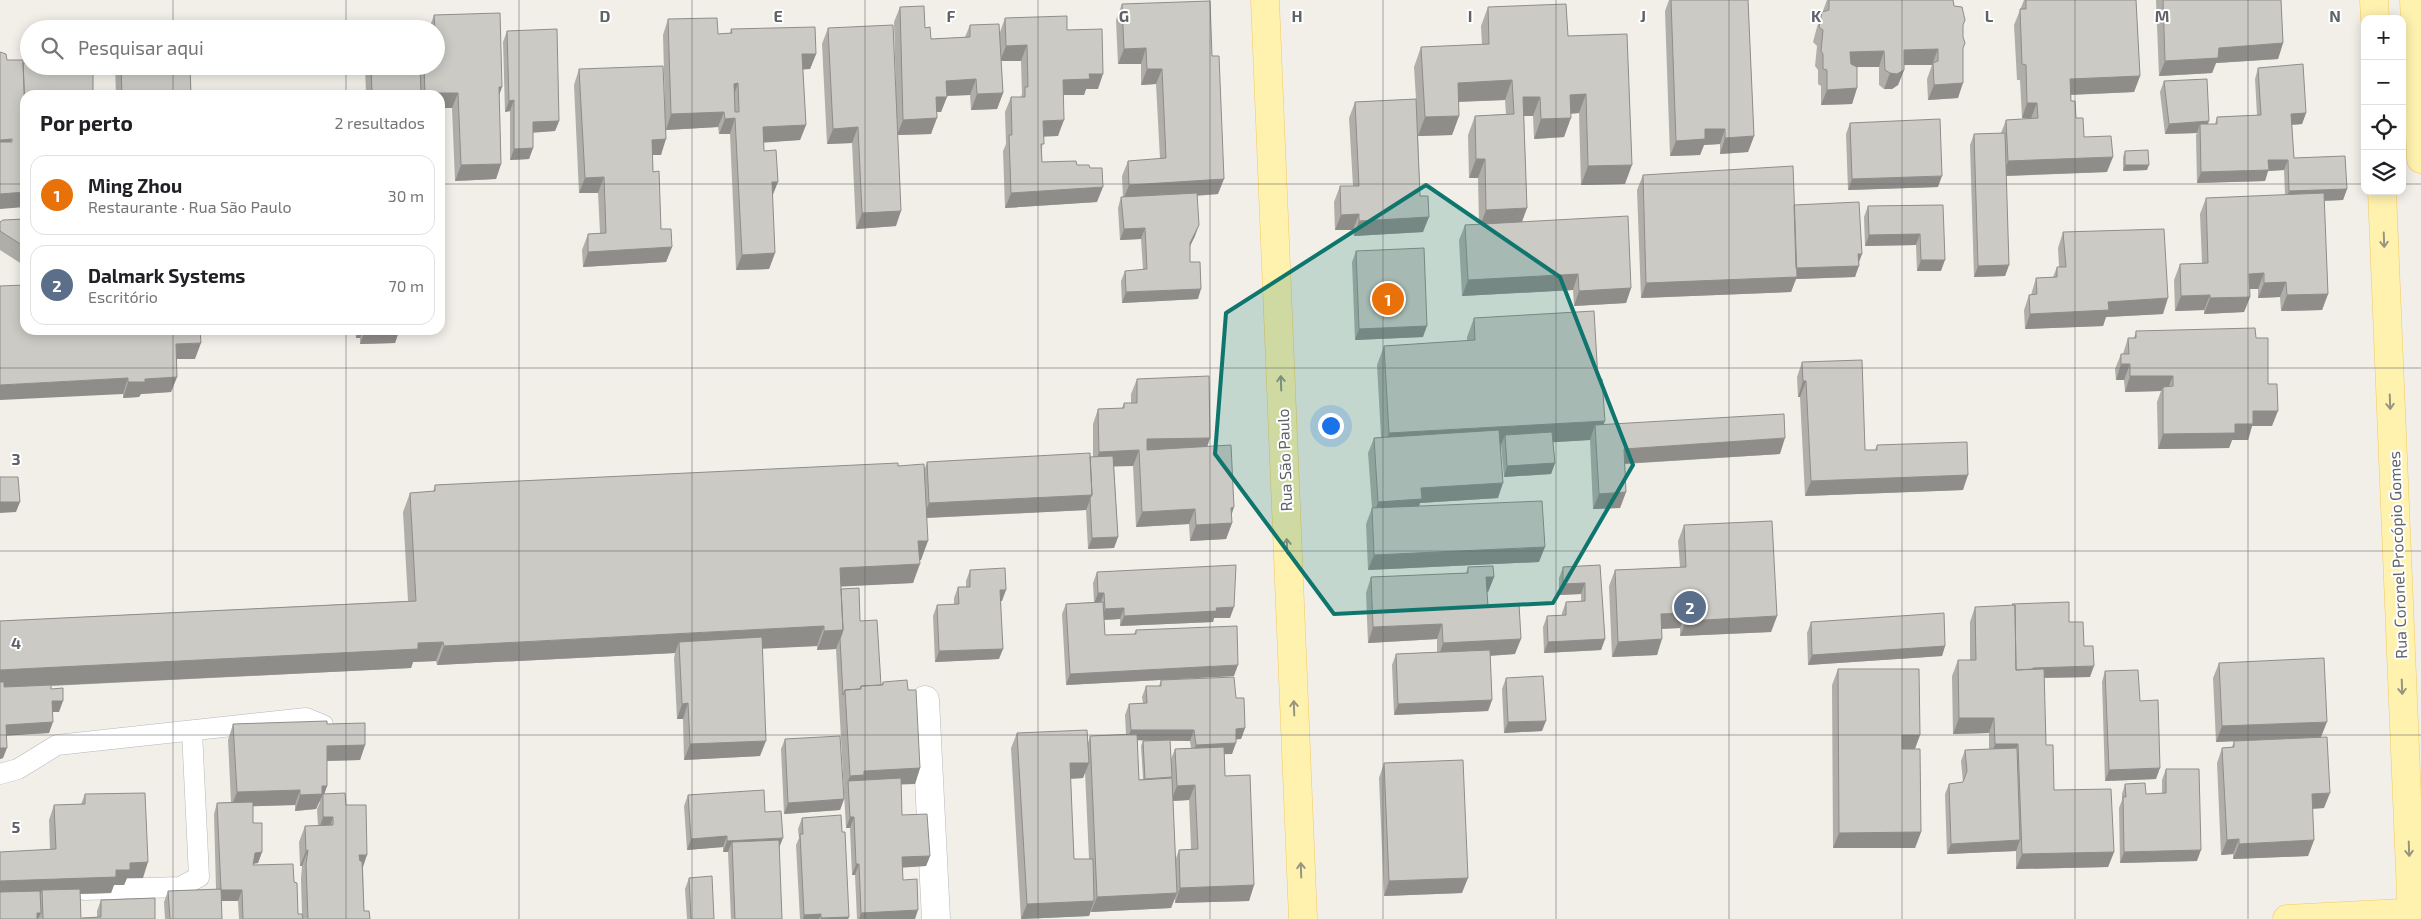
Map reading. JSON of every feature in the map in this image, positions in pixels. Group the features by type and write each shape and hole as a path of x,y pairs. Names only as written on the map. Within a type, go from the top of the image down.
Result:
{"main road":[{"name":"Rua São Paulo","path":"1265,0 1303,919"},
{"path":"2374,0 2374,15"},
{"path":"2414,0 2421,158"},
{"name":"Rua Coronel Procópio Gomes","path":"2382,195 2415,915"},
{"path":"2287,919 2415,915"}],"street":[{"path":"925,700 936,919"}],"lane":[{"path":"0,774 18,768 57,745 306,718 323,725 324,764"},
{"path":"66,890 180,887 200,876 192,731"}],"highlighted area":[{"path":"1426,185 1560,277 1633,465 1553,603 1334,614 1215,454 1226,313"}],"building":[{"path":"1671,0 1748,0 1754,136 1725,138 1725,129 1705,129 1705,139 1676,141"},
{"path":"1829,0 1953,0 1954,6 1962,7 1965,20 1963,25 1965,43 1963,48 1963,83 1934,85 1933,63 1938,61 1938,49 1904,50 1904,70 1897,74 1885,70 1884,51 1850,52 1851,64 1857,67 1857,88 1827,90 1827,70 1823,69 1823,54 1821,51 1823,30 1819,27 1822,12 1829,10"},
{"path":"2026,0 2136,0 2140,76 2070,79 2071,101 2075,101 2076,118 2083,118 2084,137 2111,136 2113,157 2008,161 2006,120 2038,118 2037,103 2027,103 2026,65 2022,64 2020,9 2026,9"},
{"path":"2163,0 2281,0 2283,43 2219,48 2218,58 2165,61"},
{"path":"1210,1 1212,56 1219,56 1224,179 1129,185 1128,161 1166,158 1162,69 1147,69 1146,48 1124,49 1122,4"},
{"path":"1566,4 1568,36 1627,34 1632,165 1588,166 1586,94 1570,95 1571,118 1541,119 1540,97 1523,97 1527,208 1486,210 1485,159 1476,159 1475,116 1514,114 1512,80 1458,83 1459,116 1425,117 1421,47 1489,44 1488,7"},
{"path":"924,6 925,28 930,27 931,39 970,37 970,25 999,24 1003,93 977,94 976,79 946,81 947,97 936,97 937,118 903,120 900,7"},
{"path":"500,13 502,87 499,87 501,164 461,165 458,93 445,93 445,90 425,90 424,75 445,75 445,20 434,20 434,15"},
{"path":"1067,16 1067,30 1102,29 1103,74 1089,74 1090,79 1063,80 1064,120 1043,121 1044,144 1041,144 1042,162 1076,161 1077,165 1102,168 1103,187 1011,193 1009,135 1012,135 1011,97 1025,97 1025,87 1028,87 1027,45 1006,46 1005,18"},
{"path":"717,18 718,34 732,33 731,29 815,27 816,54 802,54 806,125 763,127 764,151 776,150 778,182 772,182 775,253 742,255 735,118 725,119 724,112 671,114 668,19","holes":["738,83 739,112 735,112 734,84"]},
{"path":"893,25 901,211 862,213 858,127 833,129 828,28"},
{"path":"557,29 559,121 533,122 533,148 514,149 514,100 509,101 507,31"},
{"path":"0,52 6,54 7,60 20,60 20,75 24,75 24,90 20,90 20,192 0,194 0,142 12,142 12,139 0,140"},
{"path":"2303,64 2306,113 2291,114 2294,158 2345,156 2347,189 2289,191 2288,160 2268,160 2269,170 2201,172 2200,124 2217,124 2217,117 2261,115 2258,68"},
{"path":"663,66 666,139 652,140 653,172 659,171 661,229 671,229 672,247 588,252 588,234 606,233 604,177 585,178 579,69"},
{"path":"23,75 93,75 93,90 24,90"},
{"path":"121,75 190,75 191,90 122,90"},
{"path":"371,75 420,75 421,90 372,90"},
{"path":"2207,79 2209,121 2169,124 2164,81"},
{"path":"1416,99 1420,196 1428,196 1429,217 1359,221 1359,214 1341,215 1340,186 1359,186 1355,102"},
{"path":"1940,119 1942,176 1852,179 1850,123"},
{"path":"2005,133 2009,265 1978,266 1974,134"},
{"path":"2148,150 2149,165 2125,165 2125,151"},
{"path":"1793,166 1797,277 1646,283 1643,175"},
{"path":"1197,193 1199,225 1190,243 1190,262 1200,262 1201,289 1126,292 1125,271 1147,269 1145,228 1124,229 1121,197"},
{"path":"2324,193 2328,294 2287,295 2286,282 2264,283 2264,273 2249,274 2250,297 2210,298 2210,295 2181,296 2180,264 2208,263 2206,198"},
{"path":"1859,202 1862,254 1858,254 1859,266 1796,268 1794,205"},
{"path":"1943,205 1945,260 1921,260 1920,234 1869,235 1868,206"},
{"path":"1628,216 1631,288 1579,291 1578,274 1468,280 1465,225"},
{"path":"20,219 20,244 0,231 0,222 3,220"},
{"path":"2164,229 2168,298 2108,302 2109,310 2030,314 2029,295 2037,294 2036,278 2057,277 2057,267 2066,267 2063,232"},
{"path":"1424,248 1427,326 1359,329 1356,251"},
{"path":"20,285 20,335 200,335 201,343 176,344 177,377 145,379 145,382 128,382 128,378 0,385 0,286"},
{"path":"1594,311 1598,379 1602,379 1605,421 1389,433 1384,346 1475,340 1474,318"},
{"path":"2255,328 2256,338 2268,338 2268,384 2277,384 2278,411 2253,411 2253,424 2235,424 2235,433 2163,434 2163,387 2173,386 2173,376 2130,376 2130,364 2121,364 2121,354 2129,354 2128,338 2136,338 2136,331"},
{"path":"1862,360 1865,450 1877,450 1877,445 1967,442 1968,475 1811,481 1806,381 1803,381 1802,362"},
{"path":"1209,376 1210,438 1147,439 1147,450 1231,445 1234,507 1231,508 1232,523 1196,525 1195,509 1142,512 1139,450 1099,452 1098,409 1124,408 1124,403 1137,403 1137,379"},
{"path":"1784,414 1785,438 1624,449 1626,492 1599,494 1595,425"},
{"path":"1499,430 1503,483 1421,488 1422,499 1378,502 1374,438"},
{"path":"1552,432 1555,463 1507,466 1505,435"},
{"path":"1090,453 1092,495 929,503 927,462"},
{"path":"1113,456 1118,537 1092,538 1090,457"},
{"path":"898,463 898,466 924,464 928,541 918,541 920,564 840,568 843,630 824,631 824,626 444,646 443,642 418,643 418,649 0,670 0,621 416,601 410,493 435,491 435,485"},
{"path":"0,477 18,477 20,502 0,502"},
{"path":"1542,501 1545,547 1374,555 1372,508"},
{"path":"1772,521 1777,616 1686,621 1685,613 1661,614 1662,639 1618,642 1615,570 1686,567 1684,525"},
{"path":"1236,565 1234,607 1216,608 1217,611 1124,616 1124,608 1105,609 1104,593 1098,593 1097,572"},
{"path":"1600,565 1605,639 1548,642 1547,616 1566,615 1566,602 1585,601 1585,583 1563,584 1563,567"},
{"path":"1493,566 1494,577 1486,577 1488,606 1519,604 1521,639 1443,643 1442,624 1373,627 1371,577 1468,573 1468,567"},
{"path":"1005,568 1006,590 1000,590 1003,649 939,651 937,605 959,604 958,587 970,587 970,570"},
{"path":"859,588 860,621 877,620 881,685 861,686 860,689 845,690 843,695 840,639 843,630 841,589"},
{"path":"1103,602 1105,635 1136,634 1136,630 1237,626 1238,665 1070,674 1066,604"},
{"path":"2069,602 2069,622 2083,622 2084,646 2093,646 2094,666 2016,670 2015,605 2012,604"},
{"path":"2015,605 2016,670 2044,669 2046,745 2053,745 2054,790 2111,789 2114,852 2022,854 2018,744 1995,744 1994,718 1959,718 1958,660 1976,660 1975,607"},
{"path":"1944,613 1945,646 1812,655 1811,622"},
{"path":"762,637 766,741 690,744 688,703 682,704 679,642"},
{"path":"1490,650 1492,700 1398,704 1396,654"},
{"path":"2324,658 2327,722 2222,726 2219,663"},
{"path":"1838,669 1919,669 1920,735 1902,735 1902,749 1920,749 1921,832 1839,833"},
{"path":"2138,670 2140,701 2158,700 2160,768 2109,770 2105,671"},
{"path":"1543,676 1546,721 1508,722 1506,678"},
{"path":"1234,677 1236,698 1244,698 1245,728 1236,729 1236,743 1196,745 1194,730 1131,730 1129,704 1147,703 1146,686 1161,686 1161,680"},
{"path":"907,680 908,690 916,690 920,768 864,771 864,775 850,776 845,690 861,689 861,686 883,685 883,682"},
{"path":"0,682 4,682 4,687 51,685 51,689 63,688 63,701 52,701 53,722 6,725 7,748 0,748"},
{"path":"327,721 327,724 365,723 365,745 327,746 327,786 322,786 322,794 300,795 300,790 237,792 233,724"},
{"path":"1087,730 1089,763 1070,763 1074,859 1093,859 1094,901 1027,904 1017,733"},
{"path":"1137,734 1139,780 1172,778 1177,893 1097,897 1090,736"},
{"path":"840,736 844,799 788,803 785,739"},
{"path":"2327,737 2330,793 2312,794 2314,840 2239,844 2239,839 2227,840 2222,748 2234,747 2234,741"},
{"path":"1170,740 1172,777 1145,779 1143,741"},
{"path":"1224,747 1225,776 1250,775 1254,885 1180,888 1179,850 1198,849 1195,785 1177,786 1175,749"},
{"path":"2017,748 2020,840 1951,844 1949,784 1963,782 1967,771 1965,750"},
{"path":"1463,760 1468,878 1389,881 1384,763"},
{"path":"2166,769 2199,769 2201,850 2124,852 2123,797 2126,797 2125,784 2145,783 2146,794 2166,793"},
{"path":"901,778 902,815 927,814 930,856 902,857 903,880 917,879 918,910 861,913 859,864 856,864 854,817 850,817 848,781"},
{"path":"764,790 765,812 781,811 783,838 727,841 727,836 691,839 688,795"},
{"path":"145,793 148,862 130,863 130,870 116,870 116,877 0,881 0,852 56,849 54,805 85,804 85,794"},
{"path":"345,793 346,805 366,805 367,855 359,855 360,861 362,861 364,911 369,911 370,919 308,919 306,864 308,850 306,851 305,826 333,825 333,817 323,817 323,794"},
{"path":"253,802 253,823 262,823 262,852 255,853 253,865 293,864 294,882 297,883 298,914 302,914 303,919 243,919 242,890 221,890 217,803"},
{"path":"841,815 842,832 845,832 849,917 821,918 821,914 804,915 800,834 803,834 802,818"},
{"path":"779,840 782,919 735,919 732,842"},
{"path":"712,876 714,919 691,919 689,878"},
{"path":"80,889 81,919 43,919 42,890"},
{"path":"221,889 222,919 170,919 168,891"},
{"path":"40,891 41,913 37,913 37,919 0,919 0,892"},
{"path":"155,898 155,919 82,919 101,917 101,900"}],"place":[{"name":"Ming Zhou","path":"1388,299"},
{"name":"Dalmark Systems","path":"1690,607"}]}
